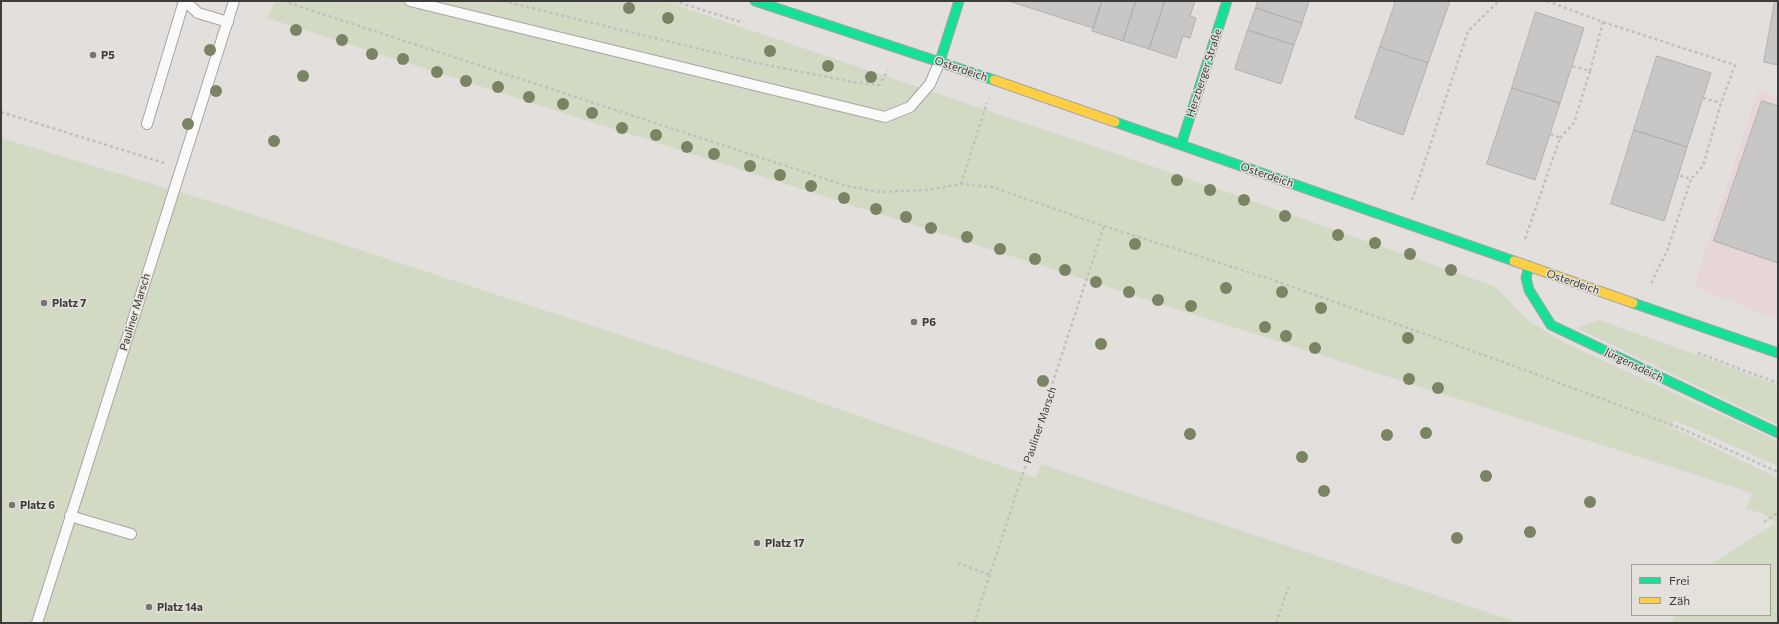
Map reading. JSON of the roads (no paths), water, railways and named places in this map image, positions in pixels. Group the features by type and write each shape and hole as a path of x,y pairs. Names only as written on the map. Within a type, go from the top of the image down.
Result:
{"main road":[{"name":"Osterdeich","path":"755,1 940,61 1778,353"},
{"path":"940,61 959,1"},
{"name":"Herzberger Straße","path":"1181,145 1227,1"},
{"name":"Jürgensdeich","path":"1529,266 1526,278 1529,290 1551,325 1778,433"}],"lane":[{"path":"147,124 184,1 198,13 228,22"},
{"name":"Pauliner Marsch","path":"37,623 234,1"},
{"path":"410,1 885,117 910,107 930,84 940,61"},
{"path":"70,516 130,534"}],"place":[{"name":"P5","path":"93,55"},
{"name":"Platz 7","path":"44,303"},
{"name":"P6","path":"914,322"},
{"name":"Platz 6","path":"12,505"},
{"name":"Platz 17","path":"757,543"},
{"name":"Platz 14a","path":"149,607"}]}
